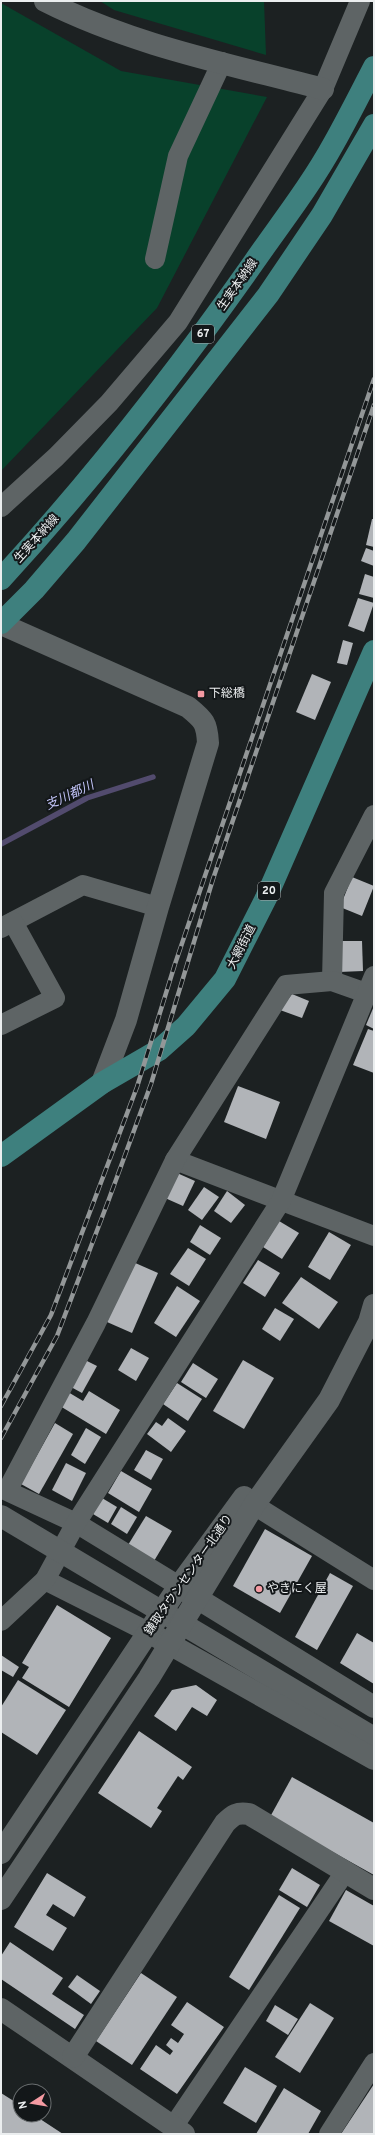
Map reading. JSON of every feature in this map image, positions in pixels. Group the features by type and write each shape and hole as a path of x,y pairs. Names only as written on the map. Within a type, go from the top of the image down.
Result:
{"main road":[{"name":"生実本納線","path":"1,579 81,490 122,440 222,309 300,198 334,144 374,67"},
{"name":"67","path":"1,624 34,590 76,541 268,295 322,215 374,125"},
{"name":"大網街道","path":"1,1156 102,1083 159,1050 186,1026 225,980 266,898 374,651"}],"street":[{"path":"45,1 72,15 123,35 323,89"},
{"path":"1,507 56,457 109,403 178,322 323,89 360,1"},
{"path":"155,259 178,156 222,62"},
{"path":"1,624 188,707 203,719 208,728 208,743 158,906 126,1020 102,1083"},
{"path":"332,981 334,893 374,815"},
{"path":"1,1025 55,998 7,925 83,885 158,906"},
{"path":"1,1621 45,1580 76,1523 281,1201 370,984 332,981 286,985 174,1160 96,1323 7,1491 76,1523 179,1586 198,1600 374,1707"},
{"path":"174,1160 374,1236"},
{"name":"鎌取タウンセンター北通り","path":"1,1853 179,1586 309,1408 360,1316 374,1296"},
{"name":"鎌取タウンセンター北通り","path":"1,1899 149,1678 198,1600 254,1505 328,1400 369,1322 374,1305"},
{"path":"254,1505 374,1580"},
{"path":"1,1516 374,1738"},
{"path":"45,1580 148,1632 374,1759"},
{"path":"337,1715 374,1734"},
{"path":"73,2057 225,1823 232,1816 239,1813 249,1814 374,1889"},
{"path":"1,2010 73,2057 179,2130 345,1872"},
{"path":"329,2134 374,2063"}],"green space":[{"path":"100,1 264,1 266,55 114,10"},
{"path":"1,3 121,71 267,97 157,308 1,471"}],"building":[{"path":"372,519 374,519 374,547 366,545"},
{"path":"366,548 374,551 374,566 361,561"},
{"path":"365,574 374,577 374,598 359,594"},
{"path":"358,598 374,603 364,632 348,626"},
{"path":"343,640 353,643 347,665 337,663"},
{"path":"312,674 331,682 315,720 296,712"},
{"path":"352,877 374,886 362,916 340,907"},
{"path":"338,941 362,941 363,971 339,972"},
{"path":"292,994 309,1001 302,1018 280,1010"},
{"path":"374,1006 374,1029 366,1025"},
{"path":"368,1029 374,1031 374,1073 353,1065"},
{"path":"238,1086 280,1102 266,1139 224,1122"},
{"path":"177,1173 195,1181 183,1206 165,1198"},
{"path":"204,1187 219,1197 202,1220 188,1210"},
{"path":"227,1191 245,1205 231,1223 214,1211"},
{"path":"279,1221 299,1233 282,1259 263,1247"},
{"path":"200,1225 221,1238 210,1255 190,1242"},
{"path":"329,1232 351,1245 330,1280 308,1267"},
{"path":"188,1248 206,1259 189,1286 170,1274"},
{"path":"258,1260 280,1273 265,1297 243,1283"},
{"path":"133,1262 158,1273 132,1333 107,1322"},
{"path":"301,1277 338,1302 319,1329 282,1303"},
{"path":"177,1286 200,1301 176,1337 154,1323"},
{"path":"275,1308 294,1319 280,1341 262,1329"},
{"path":"131,1348 149,1358 136,1381 118,1370"},
{"path":"85,1360 97,1366 82,1393 71,1387"},
{"path":"243,1360 274,1378 244,1429 213,1411"},
{"path":"193,1363 218,1379 206,1398 181,1382"},
{"path":"177,1383 202,1399 188,1421 163,1404"},
{"path":"89,1391 120,1410 106,1434 60,1406 68,1392 83,1401"},
{"path":"168,1418 186,1431 171,1452 147,1434 156,1422 162,1426"},
{"path":"55,1423 73,1434 39,1494 21,1484"},
{"path":"86,1428 101,1437 85,1464 71,1455"},
{"path":"146,1450 163,1459 151,1480 134,1470"},
{"path":"66,1463 86,1473 72,1501 52,1490"},
{"path":"121,1471 152,1489 139,1512 108,1493"},
{"path":"102,1498 117,1507 108,1523 93,1514"},
{"path":"121,1507 137,1517 127,1534 111,1524"},
{"path":"146,1516 172,1531 154,1561 128,1545"},
{"path":"265,1529 312,1556 280,1613 233,1586"},
{"path":"330,1573 353,1586 317,1650 295,1637"},
{"path":"57,1605 111,1638 69,1707 22,1678 29,1667 22,1663"},
{"path":"357,1633 374,1643 374,1684 340,1663"},
{"path":"1,1655 19,1667 13,1677 1,1670"},
{"path":"18,1680 66,1710 37,1755 1,1732 1,1707"},
{"path":"196,1685 217,1700 207,1716 192,1707 176,1731 154,1716 172,1690"},
{"path":"139,1731 192,1767 183,1780 178,1776 157,1808 162,1811 151,1828 98,1793"},
{"path":"292,1777 374,1823 374,1875 270,1817"},
{"path":"292,1868 320,1885 307,1907 279,1890"},
{"path":"47,1873 86,1897 74,1917 53,1904 46,1915 67,1928 53,1951 14,1927"},
{"path":"346,1890 374,1906 374,1946 329,1921"},
{"path":"279,1895 300,1908 249,1990 229,1977"},
{"path":"10,1942 63,1978 52,1994 84,2015 75,2029 1,1979 1,1956"},
{"path":"141,1973 177,1997 132,2065 96,2041"},
{"path":"77,1975 100,1991 91,2004 68,1987"},
{"path":"187,2002 224,2027 177,2094 140,2069 156,2045 170,2055 173,2051 166,2045 171,2038 178,2043 184,2034 171,2025"},
{"path":"310,2003 334,2018 300,2073 275,2057"},
{"path":"275,2005 298,2019 288,2035 266,2021"},
{"path":"245,2067 277,2086 256,2123 223,2103"},
{"path":"374,2084 374,2134 341,2134"},
{"path":"284,2088 321,2111 308,2134 256,2134"},
{"path":"1,2093 12,2100 12,2123 46,2123 63,2134 1,2134"}],"waterway":[{"name":"支川都川","path":"1,844 87,798 153,777"}],"railway":[{"path":"1,1406 51,1315 137,1087 175,964 374,379"},
{"path":"1,1438 57,1336 151,1084 213,879 374,405"}],"place":[{"name":"下総橋","path":"201,694"},
{"name":"やきにく屋","path":"259,1589"}]}
